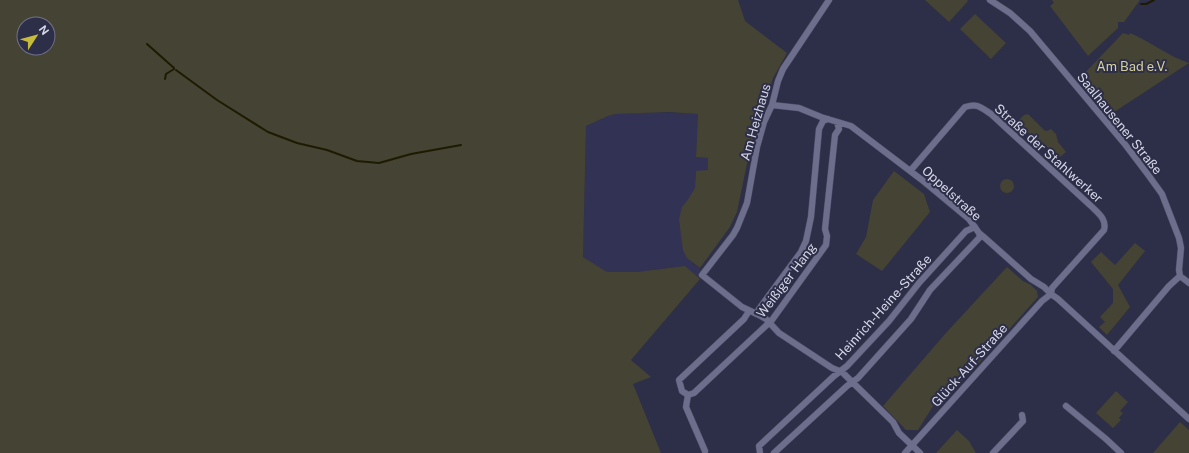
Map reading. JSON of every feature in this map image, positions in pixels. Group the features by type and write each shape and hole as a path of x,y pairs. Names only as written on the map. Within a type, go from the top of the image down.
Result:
{"street":[{"name":"Am Heizhaus","path":"749,311 702,275 733,235 742,216 747,203 764,122 772,105 778,81 783,69 829,0"},
{"name":"Saalhausener Straße","path":"990,0 1010,13 1030,31 1124,143 1161,192 1179,238 1181,248 1179,270 1180,276"},
{"name":"Oppelstraße","path":"772,105 799,108 851,126 911,170 969,219 980,233 1031,278 1044,286 1189,419"},
{"name":"Straße der Stahlwerker","path":"911,170 965,107 973,105 978,106 991,114 1091,206 1104,220 1104,230 1052,288 1051,294"},
{"name":"Weißiger Hang","path":"759,315 759,309 801,252 806,241 810,217 819,129 823,121 828,119"},
{"name":"Weißiger Hang","path":"749,311 744,319 679,380 682,391 688,396 694,393 770,323 826,245 827,236 825,229 835,135 839,129 837,122"},
{"name":"Heinrich-Heine-Straße","path":"760,453 759,446 847,366 889,321 919,283 966,231 975,227"},
{"name":"Heinrich-Heine-Straße","path":"774,453 858,378 911,319 930,290 980,238 980,233"},
{"path":"1114,350 1169,286 1180,276 1189,283"},
{"name":"Glück-Auf-Straße","path":"905,453 1042,301 1051,294"},
{"path":"749,311 759,315 780,333 832,368 840,371 853,381 893,422 899,433 920,453"},
{"path":"688,396 686,407 705,451"},
{"path":"1066,406 1121,453"},
{"path":"993,453 1022,421 1022,415"}],"shaded area":[{"path":"652,112 698,114 696,157 708,158 708,171 696,171 695,188 682,207 693,264 700,268 700,279 685,266 637,272 607,272 583,257 586,126 616,114"}],"green space":[{"path":"0,0 738,0 745,21 787,53 773,78 768,95 758,118 737,212 730,227 700,268 687,258 683,250 679,219 682,207 695,188 696,171 708,170 708,158 696,157 698,114 668,112 616,114 586,126 583,257 607,272 637,272 685,266 700,279 631,360 651,377 633,384 661,453 0,453"},
{"path":"925,0 967,0 968,1 949,22"},
{"path":"1052,0 1140,0 1124,22 1118,22 1118,28 1088,56 1050,6 1054,3"},
{"path":"975,14 1006,43 991,59 960,29"},
{"name":"Am Bad e.V.","path":"1123,33 1129,35 1130,33 1174,57 1189,63 1108,116 1095,100 1095,95 1079,79"},
{"path":"1028,114 1044,130 1047,131 1051,129 1056,134 1058,142 1066,152 1060,157 1022,127 1019,120 1024,115"},
{"path":"894,171 924,194 930,212 882,271 856,254 866,237 873,200"},
{"path":"1004,179 1010,179 1014,183 1014,189 1010,193 1004,193 1000,189 1000,183"},
{"path":"1135,243 1145,251 1118,285 1130,307 1107,335 1099,327 1105,322 1100,317 1113,303 1113,289 1091,262 1101,252 1115,265"},
{"path":"1007,267 1023,281 1031,285 1037,291 1038,297 978,364 937,404 935,403 918,430 906,430 883,406 945,334"},
{"path":"1116,391 1128,402 1120,411 1123,413 1119,418 1121,420 1113,428 1096,413"},
{"path":"1180,422 1189,430 1189,453 1153,453"},
{"path":"957,430 969,441 976,453 936,453"}],"waterway":[{"path":"1141,4 1146,4 1154,0"},
{"path":"147,44 174,68 166,74 165,79"},
{"path":"176,70 217,100 268,132 297,143 327,150 357,161 379,163 411,154 461,145"}]}
